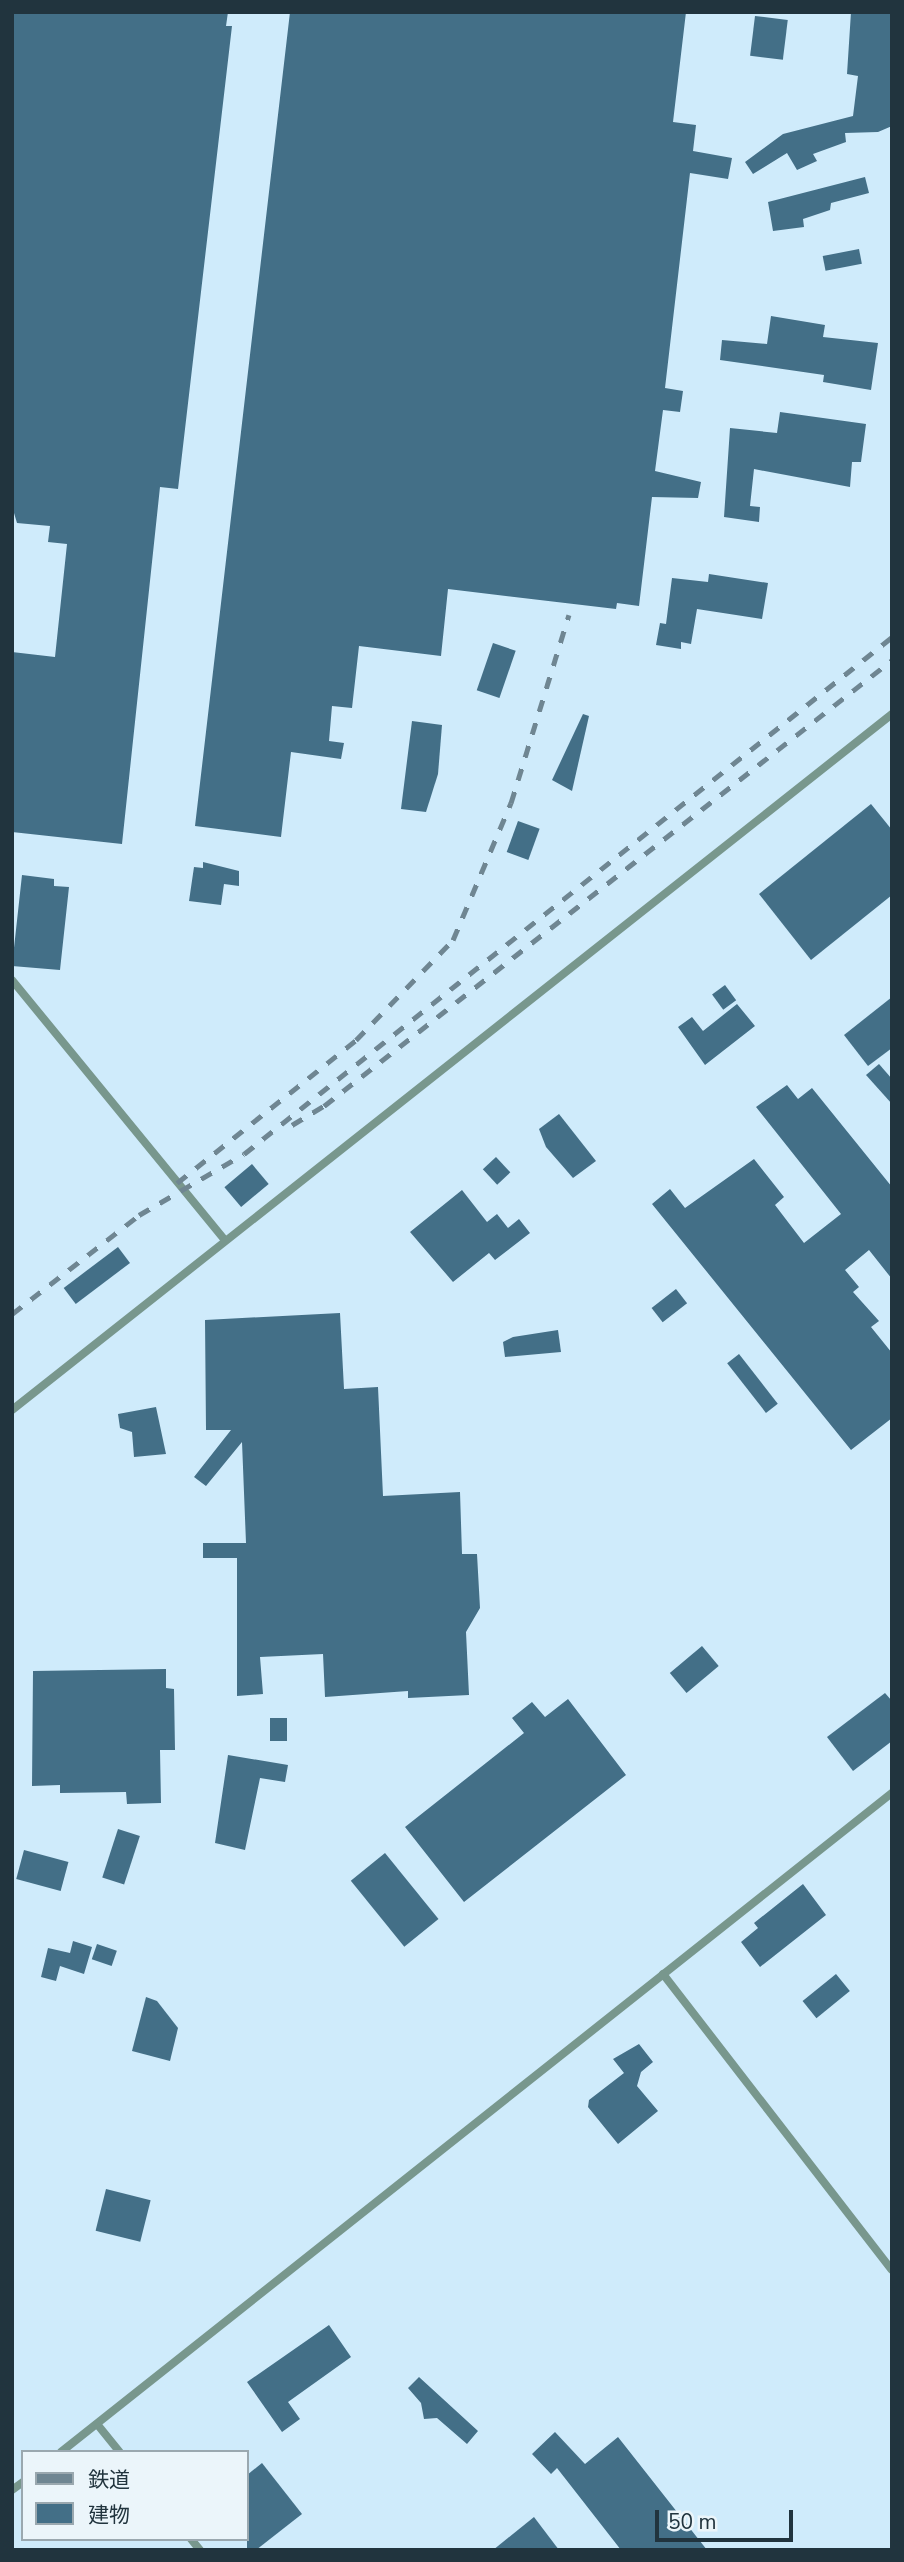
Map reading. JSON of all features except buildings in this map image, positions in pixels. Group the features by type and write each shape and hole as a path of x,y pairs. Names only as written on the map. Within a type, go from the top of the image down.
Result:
{"lane":[{"path":"12,1410 223,1238 892,714"},
{"path":"12,980 223,1238"},
{"path":"64,2450 892,1793"},
{"path":"663,1974 892,2270"},
{"path":"97,2424 118,2450"}],"railway":[{"path":"177,1183 356,1040 453,940 511,803 569,615"},
{"path":"12,1314 139,1215 244,1154 892,637"},
{"path":"292,1125 324,1106 892,660"}]}
